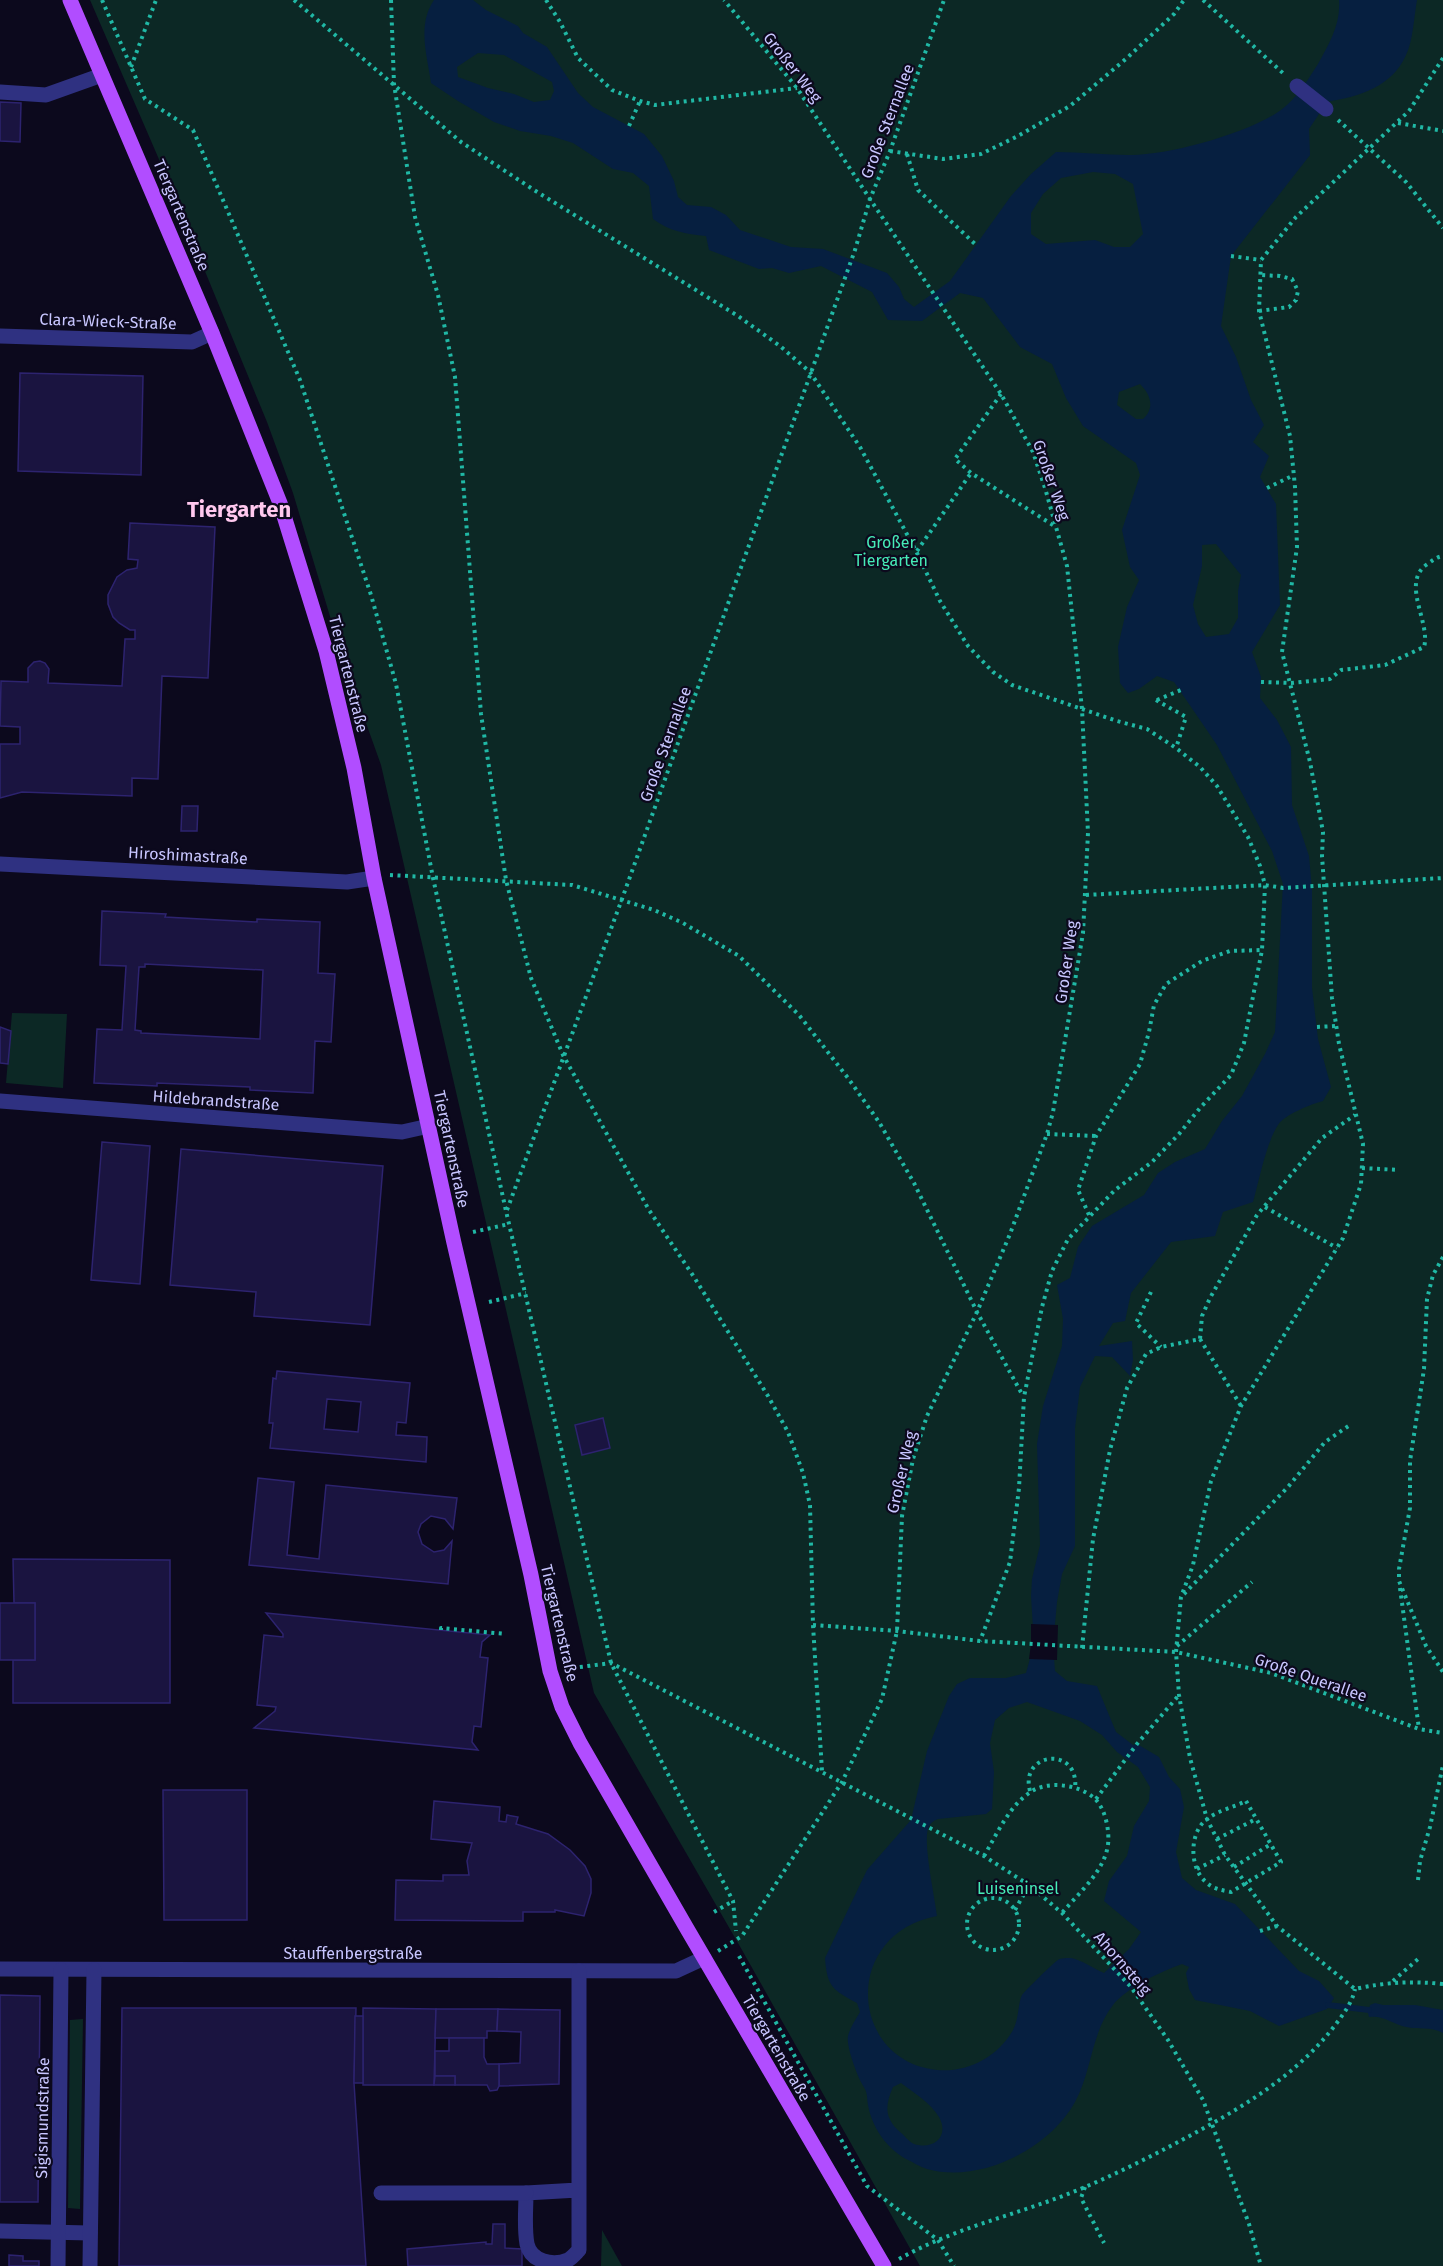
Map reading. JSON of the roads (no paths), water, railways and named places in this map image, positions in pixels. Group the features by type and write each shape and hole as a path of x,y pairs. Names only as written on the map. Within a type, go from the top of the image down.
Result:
{"main road":[{"name":"Tiergartenstraße","path":"70,0 212,333 280,503 326,651 381,877 429,1126 550,1671 562,1707 580,1743 884,2266"}],"street":[{"path":"0,92 46,95 102,75"},
{"path":"1297,86 1326,109"},
{"name":"Clara-Wieck-Straße","path":"0,336 192,342 212,333"},
{"name":"Hiroshimastraße","path":"0,864 347,882 381,877"},
{"name":"Hildebrandstraße","path":"0,1101 402,1132 429,1126"},
{"name":"Stauffenbergstraße","path":"0,1969 676,1971 704,1958"},
{"name":"Sigismundstraße","path":"58,2266 61,1970"},
{"path":"90,2266 94,1970"},
{"path":"526,2193 527,2245 535,2258 544,2264 555,2264 568,2260 579,2250 579,1971"},
{"path":"381,2193 526,2193 578,2190"},
{"path":"0,2231 90,2233"}],"water":[{"path":"434,0 473,0 486,10 518,26 523,33 547,47 578,93 593,107 644,134 662,156 674,181 678,197 687,205 711,207 726,215 740,230 791,247 823,249 887,273 899,287 904,299 914,307 950,281 1011,196 1056,152 1120,155 1164,152 1208,142 1250,127 1281,110 1306,83 1333,34 1338,17 1339,0 1417,0 1410,43 1400,66 1384,82 1374,88 1351,97 1327,102 1309,129 1310,155 1231,256 1221,326 1236,357 1251,400 1264,425 1253,442 1269,456 1260,477 1276,504 1280,605 1252,652 1261,677 1260,698 1277,720 1291,747 1292,805 1309,856 1312,890 1312,988 1318,1039 1331,1087 1323,1101 1305,1107 1278,1125 1266,1152 1253,1202 1223,1212 1215,1236 1171,1242 1131,1293 1125,1321 1113,1323 1099,1346 1132,1341 1133,1360 1130,1376 1112,1357 1095,1356 1080,1387 1075,1428 1075,1546 1062,1574 1053,1645 1055,1671 1067,1681 1097,1686 1116,1732 1133,1745 1137,1744 1159,1757 1169,1777 1180,1789 1184,1807 1176,1852 1182,1878 1196,1890 1235,1904 1299,1971 1319,1981 1334,1998 1327,2009 1279,2026 1250,2011 1195,2000 1189,1989 1186,1973 1189,1967 1182,1964 1155,1976 1126,1992 1113,2005 1100,2028 1081,2090 1063,2119 1031,2148 990,2167 948,2172 927,2169 898,2154 884,2140 870,2115 866,2091 856,2071 848,2046 849,2033 860,2012 857,2003 842,1995 830,1982 825,1958 867,1870 911,1820 927,1751 949,1696 957,1684 970,1678 1006,1678 1026,1673 1034,1644 1032,1579 1040,1545 1037,1444 1043,1406 1062,1346 1063,1319 1057,1285 1070,1278 1078,1247 1092,1226 1144,1195 1158,1173 1175,1162 1205,1149 1222,1121 1242,1096 1275,1032 1283,884 1272,851 1217,745 1174,682 1157,676 1139,689 1128,693 1120,683 1118,647 1127,607 1139,580 1130,567 1122,530 1140,475 1136,463 1083,426 1066,398 1052,364 1020,347 983,298 960,293 922,321 888,320 872,292 821,266 789,273 772,268 759,269 709,250 706,236 678,231 659,223 653,219 649,186 633,173 613,169 573,143 551,136 520,131 494,122 431,83 425,40 429,10","holes":["478,53 504,55 552,82 554,91 550,100 534,102 458,77 457,67","1093,172 1115,174 1133,184 1143,234 1130,247 1114,247 1095,240 1046,244 1031,234 1031,213 1043,194 1061,178","1140,384 1150,402 1147,415 1143,419 1136,419 1117,405 1119,392","1216,544 1241,575 1238,591 1238,618 1229,634 1206,637 1198,624 1193,605 1202,566 1202,545","1027,1702 1080,1721 1102,1735 1117,1752 1138,1767 1150,1787 1149,1801 1134,1826 1127,1856 1109,1881 1104,1901 1141,1932 1129,1949 1104,1973 1075,1959 1058,1960 1022,1995 1015,2026 999,2048 970,2066 937,2070 908,2062 886,2045 873,2022 868,1996 872,1970 884,1946 906,1927 937,1916 927,1846 928,1829 933,1821 986,1814 992,1809 994,1772 990,1743 995,1720 1009,1708","901,2083 932,2107 942,2124 941,2136 938,2140 927,2145 910,2142 891,2122 887,2105 893,2087"]},
{"path":"1375,2003 1415,2005 1443,2010 1443,2033 1406,2027 1384,2018 1369,2017 1370,2005"}],"waterway":[{"path":"1328,2005 1369,2010"}],"district":[{"name":"Tiergarten","path":"239,509"}],"park label":[{"name":"Großer Tiergarten","path":"891,551"},
{"name":"Luiseninsel","path":"1018,1888"}]}
